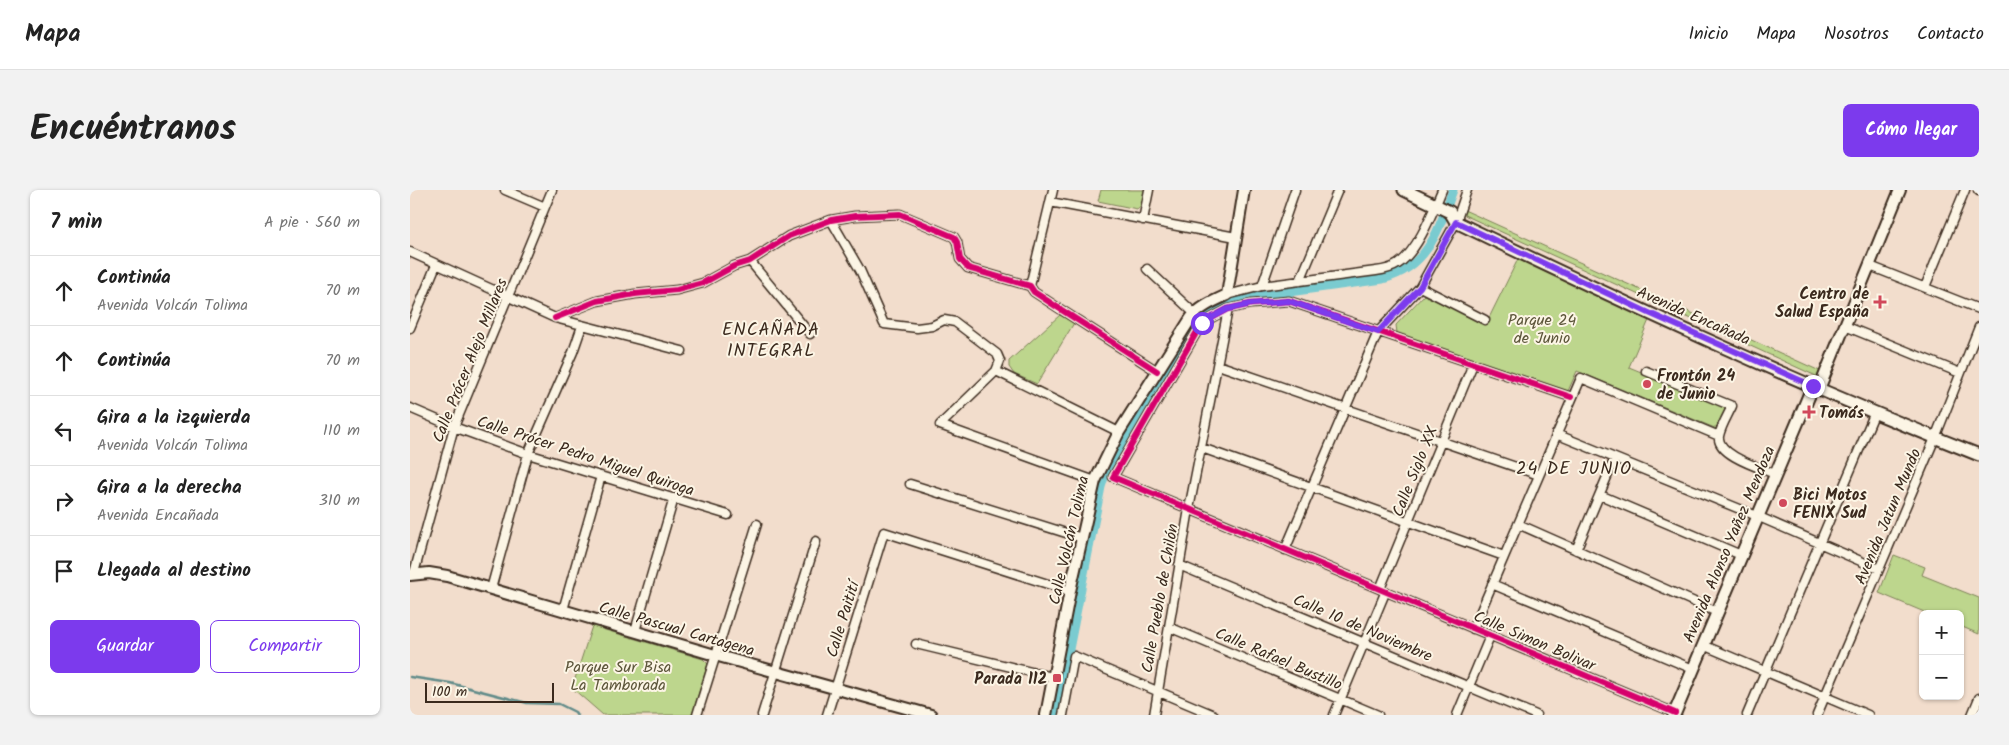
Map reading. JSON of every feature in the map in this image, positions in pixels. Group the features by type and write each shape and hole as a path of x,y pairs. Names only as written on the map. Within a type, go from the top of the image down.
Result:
{"main road":[{"name":"Avenida Encañada","path":"1404,190 1649,313 1816,388 1979,455"},
{"name":"Avenida Alonso Yañez Mendoza","path":"1674,714 1775,474 1816,388"}],"street":[{"path":"505,190 545,208"},
{"name":"Calle Prócer Alejo Millares","path":"412,571 454,427 509,298 552,190"},
{"path":"1030,286 1053,190"},
{"path":"1143,220 1149,190"},
{"path":"1244,190 1227,295 1262,286 1388,269 1398,264 1467,190"},
{"path":"1262,286 1295,190"},
{"path":"1300,281 1338,190"},
{"path":"1442,190 1446,212 1420,287 1378,332 1285,550 1113,477 1202,323 1228,309 1251,304 1289,301 1378,332 1572,397"},
{"name":"Avenida Alonso Yañez Mendoza","path":"1816,388 1845,326 1900,190"},
{"path":"1925,287 1965,190"},
{"path":"1050,202 1236,237"},
{"path":"555,318 597,301 635,294 677,290 703,282 734,266 750,262 789,236 831,220 855,216 900,214 954,237 957,242 960,259 968,268 1030,286 1034,292 1157,371"},
{"path":"831,220 860,270 884,324 917,328 932,326 944,320 955,322 997,354 1000,362 996,371 940,425 1095,481"},
{"path":"410,252 555,318 682,352"},
{"path":"750,262 810,334"},
{"path":"410,328 436,265"},
{"path":"1870,266 1979,309"},
{"path":"1147,270 1194,313"},
{"path":"1420,287 1485,320"},
{"name":"Calle Volcán Tolima","path":"1046,715 1070,591 1095,481 1119,432 1194,313 1227,295"},
{"name":"Calle Pueblo de Chilón","path":"1154,715 1189,509 1228,309"},
{"path":"491,589 528,454 573,352 582,326"},
{"path":"1845,326 1960,373"},
{"name":"Avenida Jatun Mundo","path":"1817,715 1935,438 1979,327"},
{"name":"Calle Siglo XX","path":"1334,715 1364,643 1408,522 1473,364"},
{"path":"1218,365 1539,475"},
{"path":"996,371 1119,432"},
{"path":"1646,371 1732,406 1719,436 1720,445 1728,454 1775,474"},
{"path":"1473,629 1581,378 1719,436"},
{"name":"Calle Prócer Pedro Miguel Quiroga","path":"410,408 454,427 528,454 728,515"},
{"path":"1748,715 1875,412"},
{"path":"1556,434 1757,516 1879,569"},
{"path":"1202,448 1504,556"},
{"path":"1576,550 1615,458"},
{"path":"563,610 601,476"},
{"path":"910,484 1082,538"},
{"path":"1600,495 1741,555"},
{"path":"635,631 674,498"},
{"path":"697,715 757,524"},
{"path":"1518,524 1717,612"},
{"name":"Calle Paitití","path":"827,715 884,532 1070,591"},
{"path":"762,715 816,541"},
{"name":"Calle Simon Bolivar","path":"1285,550 1674,714"},
{"name":"Calle 10 de Noviembre","path":"1179,565 1536,715"},
{"name":"Calle Pascual Cartagena","path":"412,571 439,574 715,655 931,715"},
{"path":"1492,584 1693,669"},
{"name":"Calle Rafael Bustillo","path":"1169,627 1378,715"},
{"path":"1457,715 1490,636"},
{"path":"916,644 1052,677"},
{"path":"1703,645 1868,715"},
{"path":"1063,715 1074,656 1214,715"},
{"path":"1972,715 1979,698"}],"green space":[{"path":"1101,190 1145,190 1142,205 1137,209 1098,201"},
{"path":"1462,209 1822,372 1818,379 1816,376 1460,213"},
{"name":"Parque 24 de Junio","path":"1518,259 1525,262 1527,260 1649,320 1629,367 1726,407 1717,429 1577,371 1568,391 1397,333 1396,325 1424,295 1486,324"},
{"path":"1060,315 1074,323 1037,384 1014,374 1009,367 1009,361"},
{"path":"1894,555 1925,567 1922,575 1979,598 1979,634 1964,628 1964,610 1919,610 1879,593"},
{"name":"Parque Sur Bisa La Tamborada","path":"592,626 703,659 708,664 692,715 603,715 572,688"}],"waterway":[{"path":"1056,715 1101,487 1107,468 1201,315 1230,301 1383,279 1398,273 1411,266 1429,245 1442,220 1453,190"},
{"path":"410,677 450,683 527,703 559,704 575,712 577,715"}],"cycle path":[{"path":"555,318 597,301 635,294 677,290 703,283 734,266 750,261 789,236 831,220 855,216 900,214 954,237 957,242 960,259 968,268 1030,286 1034,292 1157,371"},
{"path":"1571,397 1289,301 1251,304 1228,309 1202,323 1113,477 1675,713"}],"place":[{"name":"Centro de Salud España","path":"1880,302"},
{"name":"Frontón 24 de Junio","path":"1647,384"},
{"name":"Tomás","path":"1809,412"},
{"name":"Bici Motos FENIX Sud","path":"1783,503"},
{"name":"Parada 112","path":"1057,678"}],"district":[{"name":"ENCAÑADA INTEGRAL","path":"771,339"},
{"name":"24 DE JUNIO","path":"1574,468"}],"route":[{"path":"1202,323 1228,309 1251,304 1289,301 1378,332 1420,287 1456,222 1649,313 1813,386"}]}
